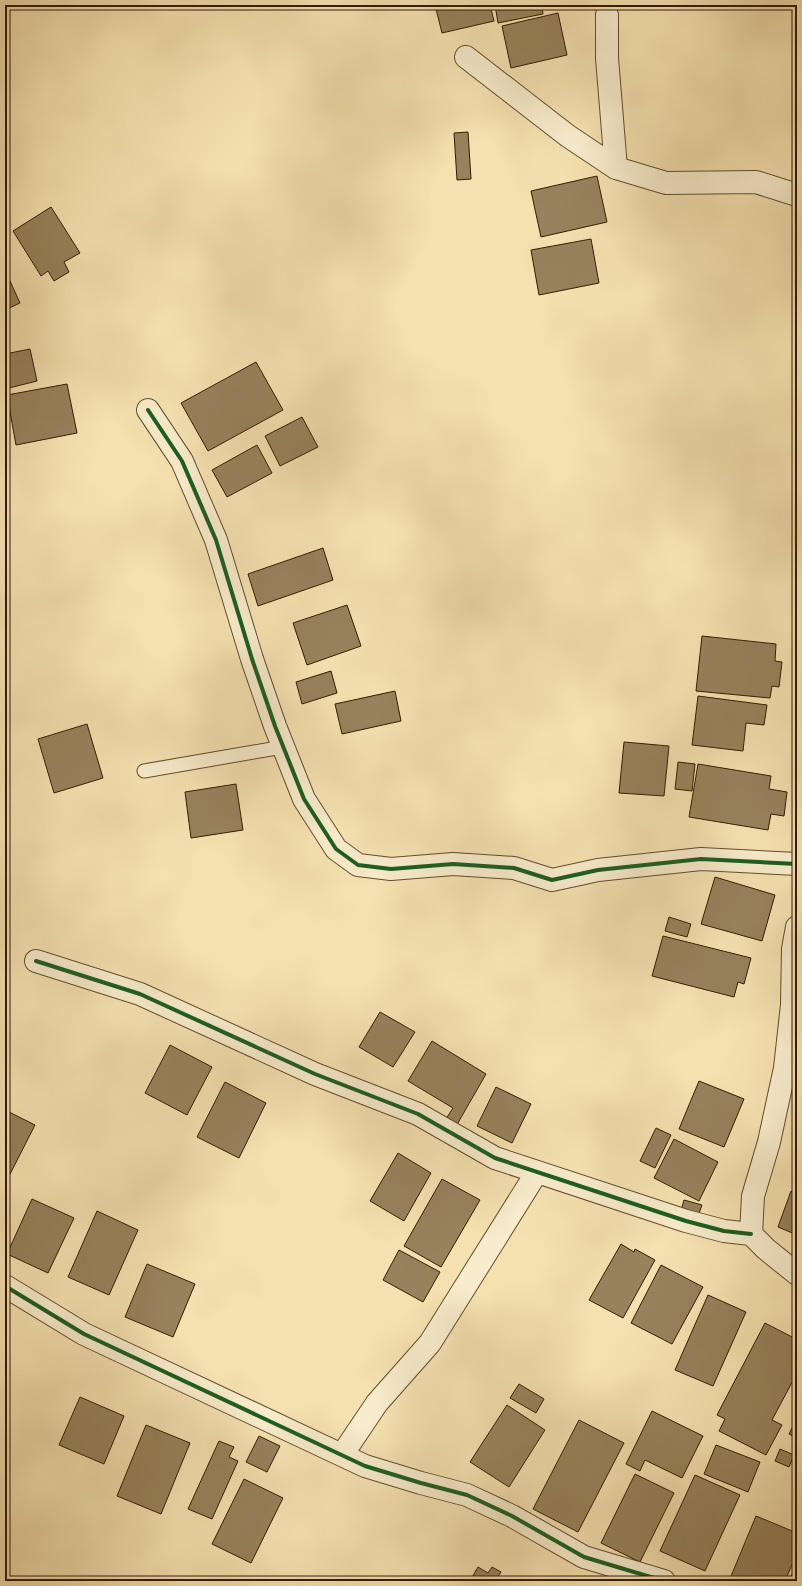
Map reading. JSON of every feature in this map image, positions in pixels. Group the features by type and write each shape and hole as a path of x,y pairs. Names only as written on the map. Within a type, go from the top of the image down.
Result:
{"street":[{"path":"606,15 607,58 616,168"},
{"path":"466,57 568,136 616,168 666,184 756,182 797,195"},
{"path":"148,410 182,461 216,540 252,659 283,748 304,799 336,849 358,865 391,869 454,864 514,868 552,880 598,870 701,859 797,864"},
{"path":"751,1234 753,1196 769,1142 785,1068 792,1005 794,949 797,927"},
{"path":"36,961 140,994 315,1074 418,1114 495,1158 686,1221 724,1231 751,1234 766,1249 797,1274"},
{"path":"342,1455 377,1403 430,1343 537,1172"},
{"path":"5,1286 84,1334 365,1466 421,1483 467,1494 512,1516 584,1557 664,1581"}],"lane":[{"path":"144,771 283,748"}],"building":[{"path":"435,5 490,5 494,21 442,33"},
{"path":"495,5 542,5 543,14 498,23"},
{"path":"558,13 567,55 511,68 502,26"},
{"path":"468,132 471,179 457,180 454,133"},
{"path":"597,176 607,222 541,237 531,191"},
{"path":"51,207 80,253 64,262 69,272 54,281 48,271 41,276 13,231"},
{"path":"591,239 599,283 539,295 531,250"},
{"path":"5,270 20,303 5,310"},
{"path":"30,349 37,381 5,389 5,354"},
{"path":"256,362 283,410 208,451 181,403"},
{"path":"67,384 77,433 16,445 7,395"},
{"path":"302,417 318,447 280,466 265,436"},
{"path":"257,445 272,473 227,497 212,470"},
{"path":"323,548 333,580 258,606 248,574"},
{"path":"347,605 361,646 307,665 293,623"},
{"path":"702,636 776,644 775,661 782,662 779,687 772,686 770,698 696,691"},
{"path":"331,671 337,693 302,704 296,682"},
{"path":"395,691 401,721 342,734 335,704"},
{"path":"698,696 767,705 764,725 746,723 743,751 692,745"},
{"path":"87,724 103,778 54,793 38,739"},
{"path":"624,742 669,746 664,796 619,793"},
{"path":"678,762 695,764 692,791 675,789"},
{"path":"698,764 771,776 769,789 787,792 784,816 771,814 768,830 689,817"},
{"path":"236,784 243,830 191,838 185,792"},
{"path":"715,877 775,895 762,941 701,924"},
{"path":"669,917 691,924 687,937 665,931"},
{"path":"663,936 751,958 744,984 738,982 734,997 652,976"},
{"path":"380,1012 415,1032 393,1067 359,1047"},
{"path":"432,1041 486,1074 455,1128 444,1122 453,1108 408,1081"},
{"path":"170,1045 212,1067 187,1115 145,1093"},
{"path":"699,1081 744,1099 724,1147 679,1129"},
{"path":"225,1082 266,1103 239,1158 197,1137"},
{"path":"496,1087 531,1104 512,1143 477,1126"},
{"path":"5,1110 35,1125 5,1184"},
{"path":"656,1128 671,1135 655,1168 640,1161"},
{"path":"674,1139 718,1162 699,1201 654,1178"},
{"path":"398,1153 431,1173 404,1221 370,1201"},
{"path":"442,1179 480,1200 441,1267 404,1246"},
{"path":"791,1191 797,1193 797,1235 778,1227"},
{"path":"32,1199 74,1218 48,1273 7,1254"},
{"path":"684,1200 702,1205 698,1216 681,1211"},
{"path":"97,1211 138,1230 109,1295 68,1277"},
{"path":"621,1244 634,1252 635,1249 655,1260 623,1318 589,1300"},
{"path":"399,1250 440,1272 423,1302 383,1280"},
{"path":"147,1264 195,1284 173,1337 125,1317"},
{"path":"661,1265 703,1287 672,1344 631,1323"},
{"path":"708,1295 746,1312 713,1386 675,1370"},
{"path":"765,1323 794,1338 792,1342 797,1344 797,1365 794,1370 797,1371 797,1373 772,1420 782,1425 766,1455 719,1431 725,1419 717,1415"},
{"path":"519,1384 544,1399 536,1413 510,1398"},
{"path":"80,1397 124,1416 104,1464 59,1445"},
{"path":"507,1405 545,1430 509,1487 470,1462"},
{"path":"652,1411 703,1436 682,1478 645,1460 640,1471 626,1464"},
{"path":"797,1418 797,1438 789,1434"},
{"path":"579,1420 624,1443 578,1532 533,1509"},
{"path":"146,1425 190,1443 161,1514 117,1496"},
{"path":"259,1436 280,1446 267,1472 246,1462"},
{"path":"219,1441 234,1447 229,1457 238,1461 212,1519 188,1509"},
{"path":"716,1445 760,1462 748,1492 704,1474"},
{"path":"780,1449 794,1455 789,1467 775,1461"},
{"path":"635,1474 674,1493 640,1562 601,1543"},
{"path":"695,1475 740,1495 705,1571 660,1551"},
{"path":"244,1479 283,1498 251,1563 212,1544"},
{"path":"756,1516 797,1533 797,1553 785,1581 729,1581"},
{"path":"478,1567 488,1573 492,1567 501,1572 497,1578 503,1581 470,1581"},
{"path":"792,1574 797,1577 797,1581 789,1581"}],"cycle path":[{"path":"148,410 182,461 216,540 252,659 275,726 304,799 336,849 358,865 391,869 453,864 514,868 552,880 598,870 701,859 797,864"},
{"path":"36,961 140,994 315,1074 418,1114 495,1158 686,1221 724,1231 751,1234"},
{"path":"5,1286 84,1334 365,1466 467,1495 512,1516 584,1557 664,1581"}]}
